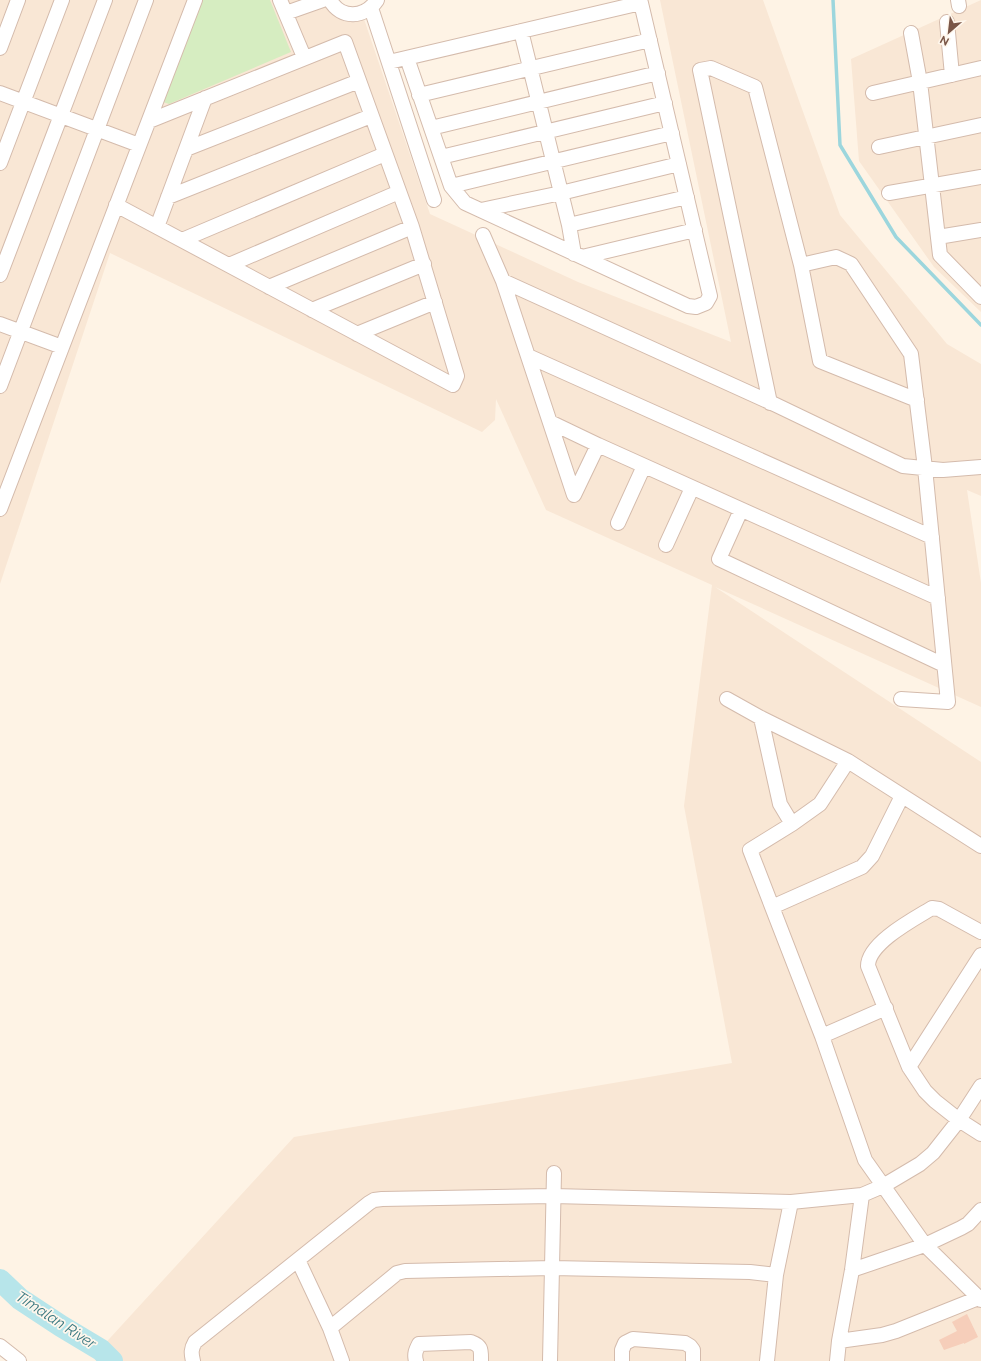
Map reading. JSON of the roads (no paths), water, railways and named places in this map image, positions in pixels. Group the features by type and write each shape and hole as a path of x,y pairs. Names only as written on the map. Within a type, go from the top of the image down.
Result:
{"street":[{"path":"0,48 18,0"},
{"path":"0,163 62,0"},
{"path":"0,276 105,0"},
{"path":"0,386 146,0"},
{"path":"0,509 195,0"},
{"path":"280,0 304,57"},
{"path":"286,13 323,0"},
{"path":"330,0 337,9 349,14 363,13 374,4 389,62 434,200"},
{"path":"389,62 641,3 710,296 706,304 700,306 688,306 465,203 451,186 430,128 408,58"},
{"path":"947,22 952,75"},
{"path":"521,32 569,225 578,255"},
{"path":"911,33 920,82 940,255 979,292"},
{"path":"419,95 650,40"},
{"path":"116,205 453,385 457,376 424,264 345,42 304,57 149,121"},
{"path":"770,403 700,70 711,68 755,87 801,265 820,361 917,400"},
{"path":"873,93 981,68"},
{"path":"430,128 658,73"},
{"path":"186,149 359,81"},
{"path":"0,93 139,145"},
{"path":"157,227 205,98"},
{"path":"441,157 665,103"},
{"path":"168,197 371,116"},
{"path":"879,147 981,125"},
{"path":"451,186 672,133"},
{"path":"182,240 385,154"},
{"path":"481,210 561,193 679,164"},
{"path":"889,193 981,177"},
{"path":"229,265 399,192"},
{"path":"569,225 687,197"},
{"path":"269,287 412,228"},
{"path":"578,255 695,230"},
{"path":"938,237 981,230"},
{"path":"483,235 503,281 574,495 598,445"},
{"path":"801,265 836,257 851,264 912,354 925,468 948,702 902,699"},
{"path":"312,310 424,264"},
{"path":"503,281 770,403 903,466 943,470 981,467"},
{"path":"357,334 435,302"},
{"path":"0,324 62,347"},
{"path":"528,356 932,537"},
{"path":"550,422 692,488 938,598"},
{"path":"618,523 644,466"},
{"path":"666,545 692,488"},
{"path":"741,510 719,559 944,666"},
{"path":"727,699 848,762 981,846"},
{"path":"761,718 780,804 792,824"},
{"path":"839,1341 882,1335 896,1331 981,1298 924,1245 865,1160 822,1036 750,850 792,824 820,804 848,762"},
{"path":"772,907 862,867 872,856 902,796"},
{"path":"981,932 939,909 932,908 886,938 868,961 868,966 909,1067 930,1096 959,1120 981,1134"},
{"path":"909,1067 981,955"},
{"path":"822,1036 886,1008"},
{"path":"194,1361 192,1349 195,1342 374,1200 553,1196 791,1202 862,1195 883,1186 920,1164 932,1153 959,1120 981,1086"},
{"path":"550,1361 554,1173"},
{"path":"837,1361 839,1341 852,1270 862,1195"},
{"path":"766,1361 776,1275 791,1202"},
{"path":"852,1270 924,1245 961,1228 968,1224 981,1210"},
{"path":"298,1260 330,1328 342,1361"},
{"path":"330,1328 397,1273 405,1271 552,1268 750,1272 776,1275"},
{"path":"622,1361 622,1350 626,1343 633,1339 685,1343 693,1350 693,1361"},
{"path":"416,1361 416,1350 419,1344 471,1342 478,1344 481,1350 481,1361"},
{"path":"0,1346 19,1361"}],"waterway":[{"path":"833,0 840,145 896,237 981,325"},
{"name":"Timalan River","path":"0,1280 20,1299 101,1350 112,1361"}]}
